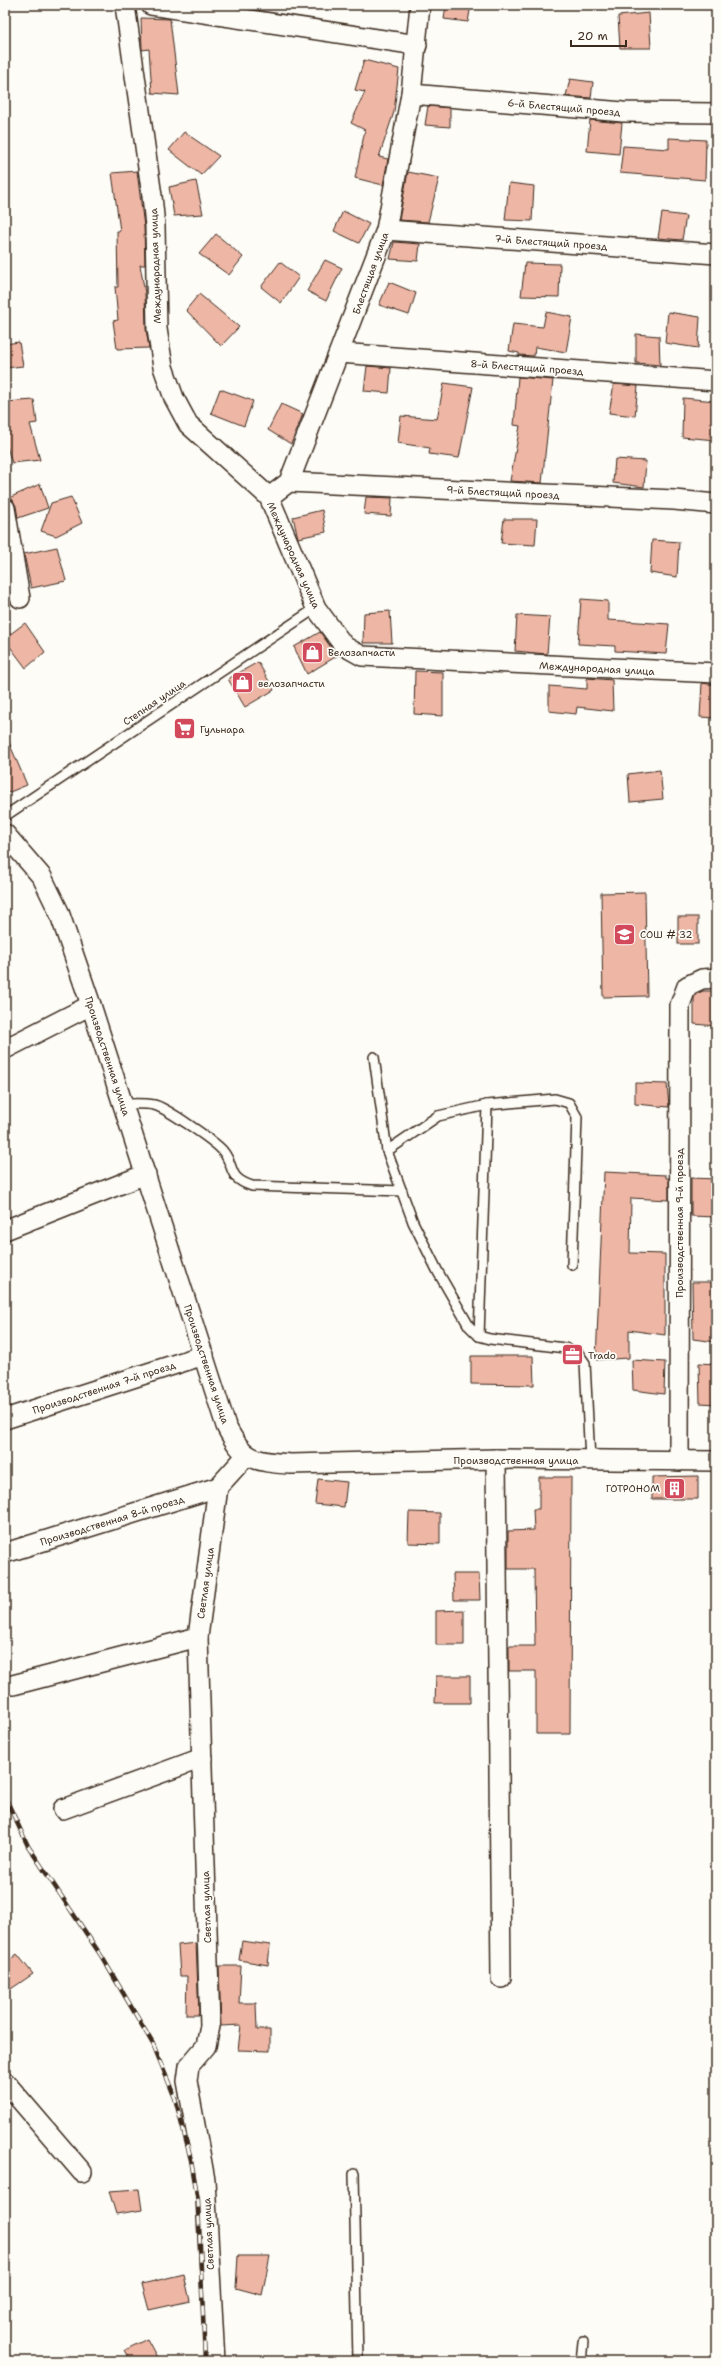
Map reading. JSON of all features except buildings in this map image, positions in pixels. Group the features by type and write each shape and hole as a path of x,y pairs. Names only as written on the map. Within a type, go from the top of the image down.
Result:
{"street":[{"name":"Международная улица","path":"125,5 153,203 157,329 163,367 174,398 188,424 269,497 316,608 344,646 362,656 716,673"},
{"path":"151,5 417,45"},
{"name":"Блестящая улица","path":"289,482 386,230 411,94 420,5"},
{"name":"6-й Блестящий проезд","path":"411,94 623,112 716,113"},
{"name":"7-й Блестящий проезд","path":"386,230 716,254"},
{"name":"8-й Блестящий проезд","path":"339,353 716,381"},
{"path":"269,497 289,482"},
{"name":"9-й Блестящий проезд","path":"289,482 674,500 716,504"},
{"path":"5,508 20,598"},
{"name":"Производственная улица","path":"5,834 42,877 59,912 146,1174 226,1426 234,1441 246,1456 268,1463 291,1464 496,1459 716,1461"},
{"name":"Производственная 9-й проезд","path":"678,1461 680,1005 687,986 702,979 716,978"},
{"path":"5,1049 91,1005"},
{"path":"5,1230 146,1174"},
{"name":"Производственная 7-й проезд","path":"5,1419 204,1355"},
{"path":"218,1487 246,1456"},
{"path":"496,1459 502,1978"},
{"name":"Производственная 8-й проезд","path":"5,1553 218,1487"},
{"name":"Светлая улица","path":"215,2361 205,2180 187,2081 190,2066 206,2046 210,2026 202,1758 197,1663 198,1638 218,1487"},
{"path":"13,1685 198,1638"},
{"path":"63,1809 202,1758"},
{"path":"5,2082 82,2172"}],"lane":[{"name":"Степная улица","path":"5,816 316,608"},
{"path":"374,1057 387,1151 413,1222 438,1272 469,1326 479,1336 565,1348 578,1353 585,1363 590,1460"},
{"path":"387,1151 438,1116 487,1105 555,1099 569,1103 577,1117 572,1265"},
{"path":"123,1104 155,1104 214,1142 224,1152 232,1172 240,1182 252,1186 402,1191"},
{"path":"479,1336 487,1105"},
{"path":"354,2174 358,2361"},
{"path":"581,2361 583,2342"}],"railway":[{"path":"5,1797 28,1846 102,1957 153,2044 175,2098 191,2160 198,2200 205,2361"}],"place":[{"name":"Велозапчасти","path":"313,652"},
{"name":"велозапчасти","path":"243,683"},
{"name":"Гульнара","path":"184,729"},
{"name":"СОШ # 32","path":"625,934"},
{"name":"Trado","path":"572,1355"},
{"name":"ГОТРОНОМ","path":"675,1488"}]}
